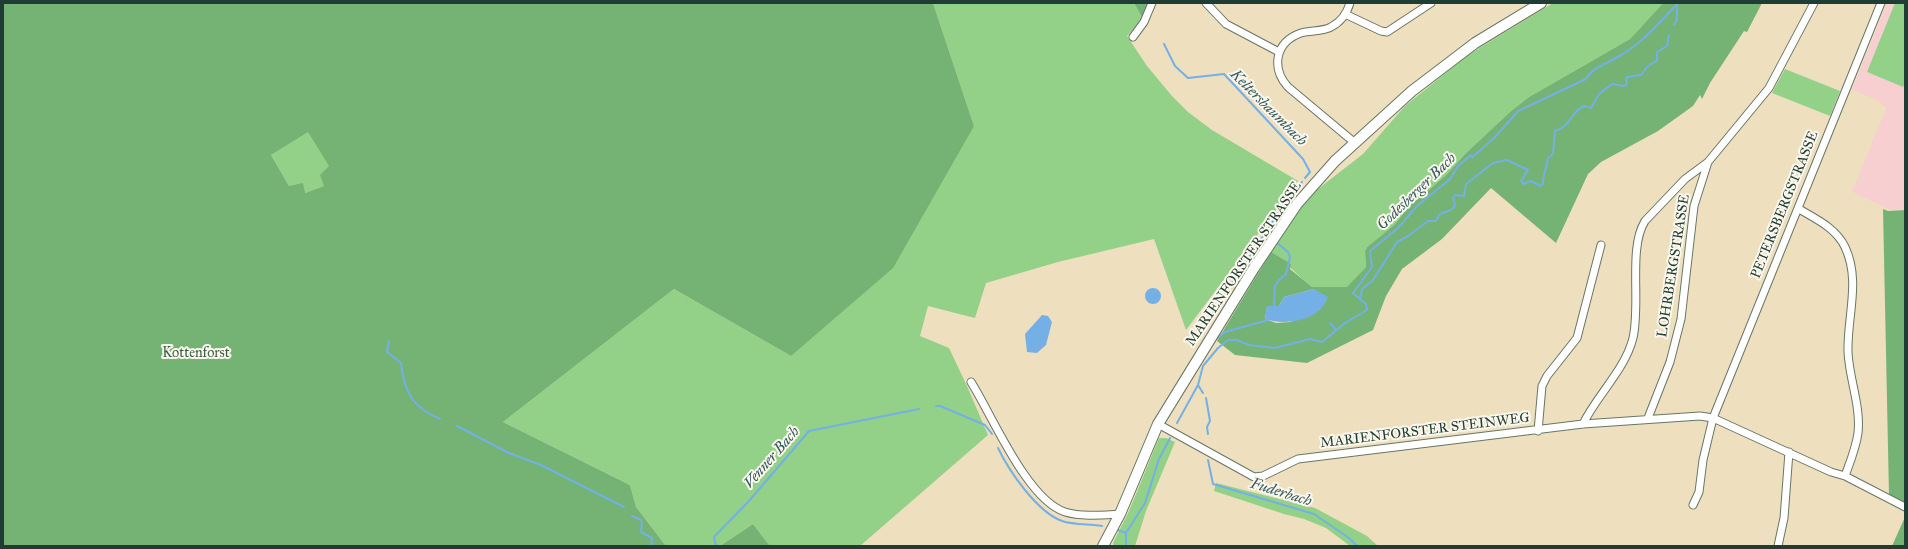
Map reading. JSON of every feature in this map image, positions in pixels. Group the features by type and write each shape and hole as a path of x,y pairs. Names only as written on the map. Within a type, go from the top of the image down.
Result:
{"main road":[{"name":"MARIENFORSTER STRASSE","path":"1104,546 1120,514 1158,424 1254,268 1296,204 1312,185 1355,143 1412,91 1475,43 1541,3"}],"street":[{"path":"1133,37 1144,22 1152,3"},
{"path":"1206,3 1226,24 1279,52"},
{"path":"1350,3 1339,22 1325,30 1302,33 1292,37 1285,43 1279,52 1278,69 1283,82 1355,143"},
{"path":"1345,14 1386,32 1431,3"},
{"path":"1583,424 1594,404 1629,350 1636,314 1637,245 1641,227 1685,179 1708,162 1769,88 1814,3"},
{"name":"PETERSBERGSTRASSE","path":"1713,418 1881,3"},
{"name":"LOHRBERGSTRASSE","path":"1648,418 1670,362 1680,325 1685,296 1694,206 1708,162"},
{"path":"1798,209 1824,224 1835,234 1844,245 1851,263 1854,281 1848,350 1850,374 1858,420 1858,433 1852,457 1845,476"},
{"path":"1538,430 1542,386 1547,376 1577,338 1601,245"},
{"path":"971,382 1008,451 1034,487 1048,503 1064,512 1082,515 1120,514"},
{"name":"MARIENFORSTER STEINWEG","path":"1158,424 1254,477 1263,476 1298,459 1583,424 1648,418 1700,416 1713,418 1831,472 1845,476 1905,507"},
{"path":"1693,505 1700,492 1703,460 1713,418"},
{"path":"1778,546 1784,518 1790,452"}],"shaded area":[{"path":"1887,3 1905,3 1905,209 1890,210 1852,192 1886,108 1877,100 1852,90"}],"green space":[{"name":"Kottenforst","path":"3,3 933,3 974,126 893,268 791,356 674,289 503,422 630,485 636,507 666,546 3,546","holes":["308,132 329,166 320,175 324,186 305,193 303,183 289,186 271,155"]},
{"path":"933,3 1134,3 1143,19 1127,36 1147,66 1172,96 1188,112 1212,130 1298,181 1186,330 1154,239 1058,262 986,283 975,318 928,306 920,336 949,348 988,435 860,546 770,546 753,524 720,546 666,546 636,507 630,485 503,422 674,289 791,356 974,126"},
{"path":"1134,3 1149,3 1143,19"},
{"path":"1553,3 1663,3 1630,39 1529,97 1511,111 1465,154 1447,174 1412,203 1394,225 1367,247 1365,251 1366,267 1347,288 1312,287 1271,252 1299,210 1318,189 1363,154 1405,106 1468,55"},
{"path":"1663,3 1762,3 1747,32 1744,31 1710,83 1702,99 1700,95 1693,106 1658,131 1601,162 1588,174 1556,243 1491,188 1442,239 1402,269 1386,296 1373,330 1307,363 1235,355 1217,341 1271,252 1291,264 1290,269 1312,287 1347,287 1366,267 1365,251 1367,247 1394,225 1412,203 1447,174 1465,154 1511,111 1529,97 1630,39","holes":["1314,289 1291,322 1276,323 1265,319 1267,307 1279,306 1284,297"]},
{"path":"1895,3 1905,3 1905,83 1903,87 1867,72"},
{"path":"1785,69 1840,91 1830,116 1772,93"},
{"path":"308,131 330,166 324,186 305,193 289,186 271,155"},
{"path":"1883,209 1888,211 1905,210 1905,504 1889,496"},
{"path":"1159,438 1166,438 1175,442 1146,511 1135,546 1114,546 1113,543 1129,511"},
{"path":"1216,483 1315,508 1367,536 1378,546 1350,546 1326,528 1304,519 1214,491"},
{"path":"1905,517 1905,546 1892,546"},
{"path":"753,524 770,546 720,546"}],"water":[{"path":"1150,288 1156,288 1161,293 1159,302 1156,304 1150,304 1145,299 1145,293"},
{"path":"1314,289 1328,297 1318,312 1301,320 1283,322 1265,319 1267,306 1279,306 1284,297"},
{"path":"1042,315 1048,316 1052,322 1046,345 1037,353 1027,352 1025,334"}],"waterway":[{"name":"Godesberger Bach","path":"1177,423 1198,385 1203,366 1218,348 1228,340 1237,340 1249,345 1275,348 1310,339 1322,342 1345,323 1367,310 1366,304 1353,293 1372,267 1370,251 1398,228 1417,206 1450,179 1458,166 1471,155 1472,157 1475,155 1495,137 1518,111 1586,79 1595,69 1634,47 1678,3"},
{"path":"1674,25 1677,19 1677,5"},
{"path":"1360,299 1362,289 1373,280 1397,242 1408,236 1428,221 1436,221 1440,214 1451,210 1455,206 1453,198 1455,195 1464,196 1466,184 1493,163 1507,160 1528,170 1521,181 1524,184 1530,181 1541,186 1543,183 1548,158 1553,154 1555,131 1565,126 1579,109 1584,106 1591,108 1599,94 1612,84 1624,86 1627,84 1627,77 1641,75 1647,67 1657,60 1657,52 1667,46 1669,35"},
{"name":"Keltersbaumbach","path":"1164,44 1175,66 1188,78 1224,74 1303,159 1310,172 1305,178"},
{"name":"Keltersbaumbach","path":"1199,333 1291,194 1302,182"},
{"path":"1274,306 1275,286 1286,274 1290,257 1288,252 1277,243"},
{"name":"Keltersbaumbach","path":"1215,340 1225,332 1268,320"},
{"name":"Keltersbaumbach","path":"1330,323 1336,330"},
{"path":"389,341 387,352 401,363 402,373 412,398 423,410 440,419"},
{"name":"Fuderbach","path":"1198,385 1203,393"},
{"name":"Fuderbach","path":"1206,398 1210,421 1207,427 1208,434"},
{"name":"Venner Bach","path":"936,406 940,406 985,425 992,434"},
{"name":"Venner Bach","path":"716,546 714,537 749,501 809,431 919,409"},
{"path":"457,426 509,453 541,465 624,507"},
{"name":"Godesberger Bach","path":"1126,546 1126,533 1145,503 1159,459 1170,438"},
{"name":"Venner Bach","path":"998,448 1016,479 1043,509 1062,521 1102,526"},
{"name":"Fuderbach","path":"1208,460 1213,484 1314,514 1349,538 1357,546"},
{"path":"632,516 641,520 641,532 652,538 651,546"},
{"name":"Venner Bach","path":"1118,530 1126,533"}]}
